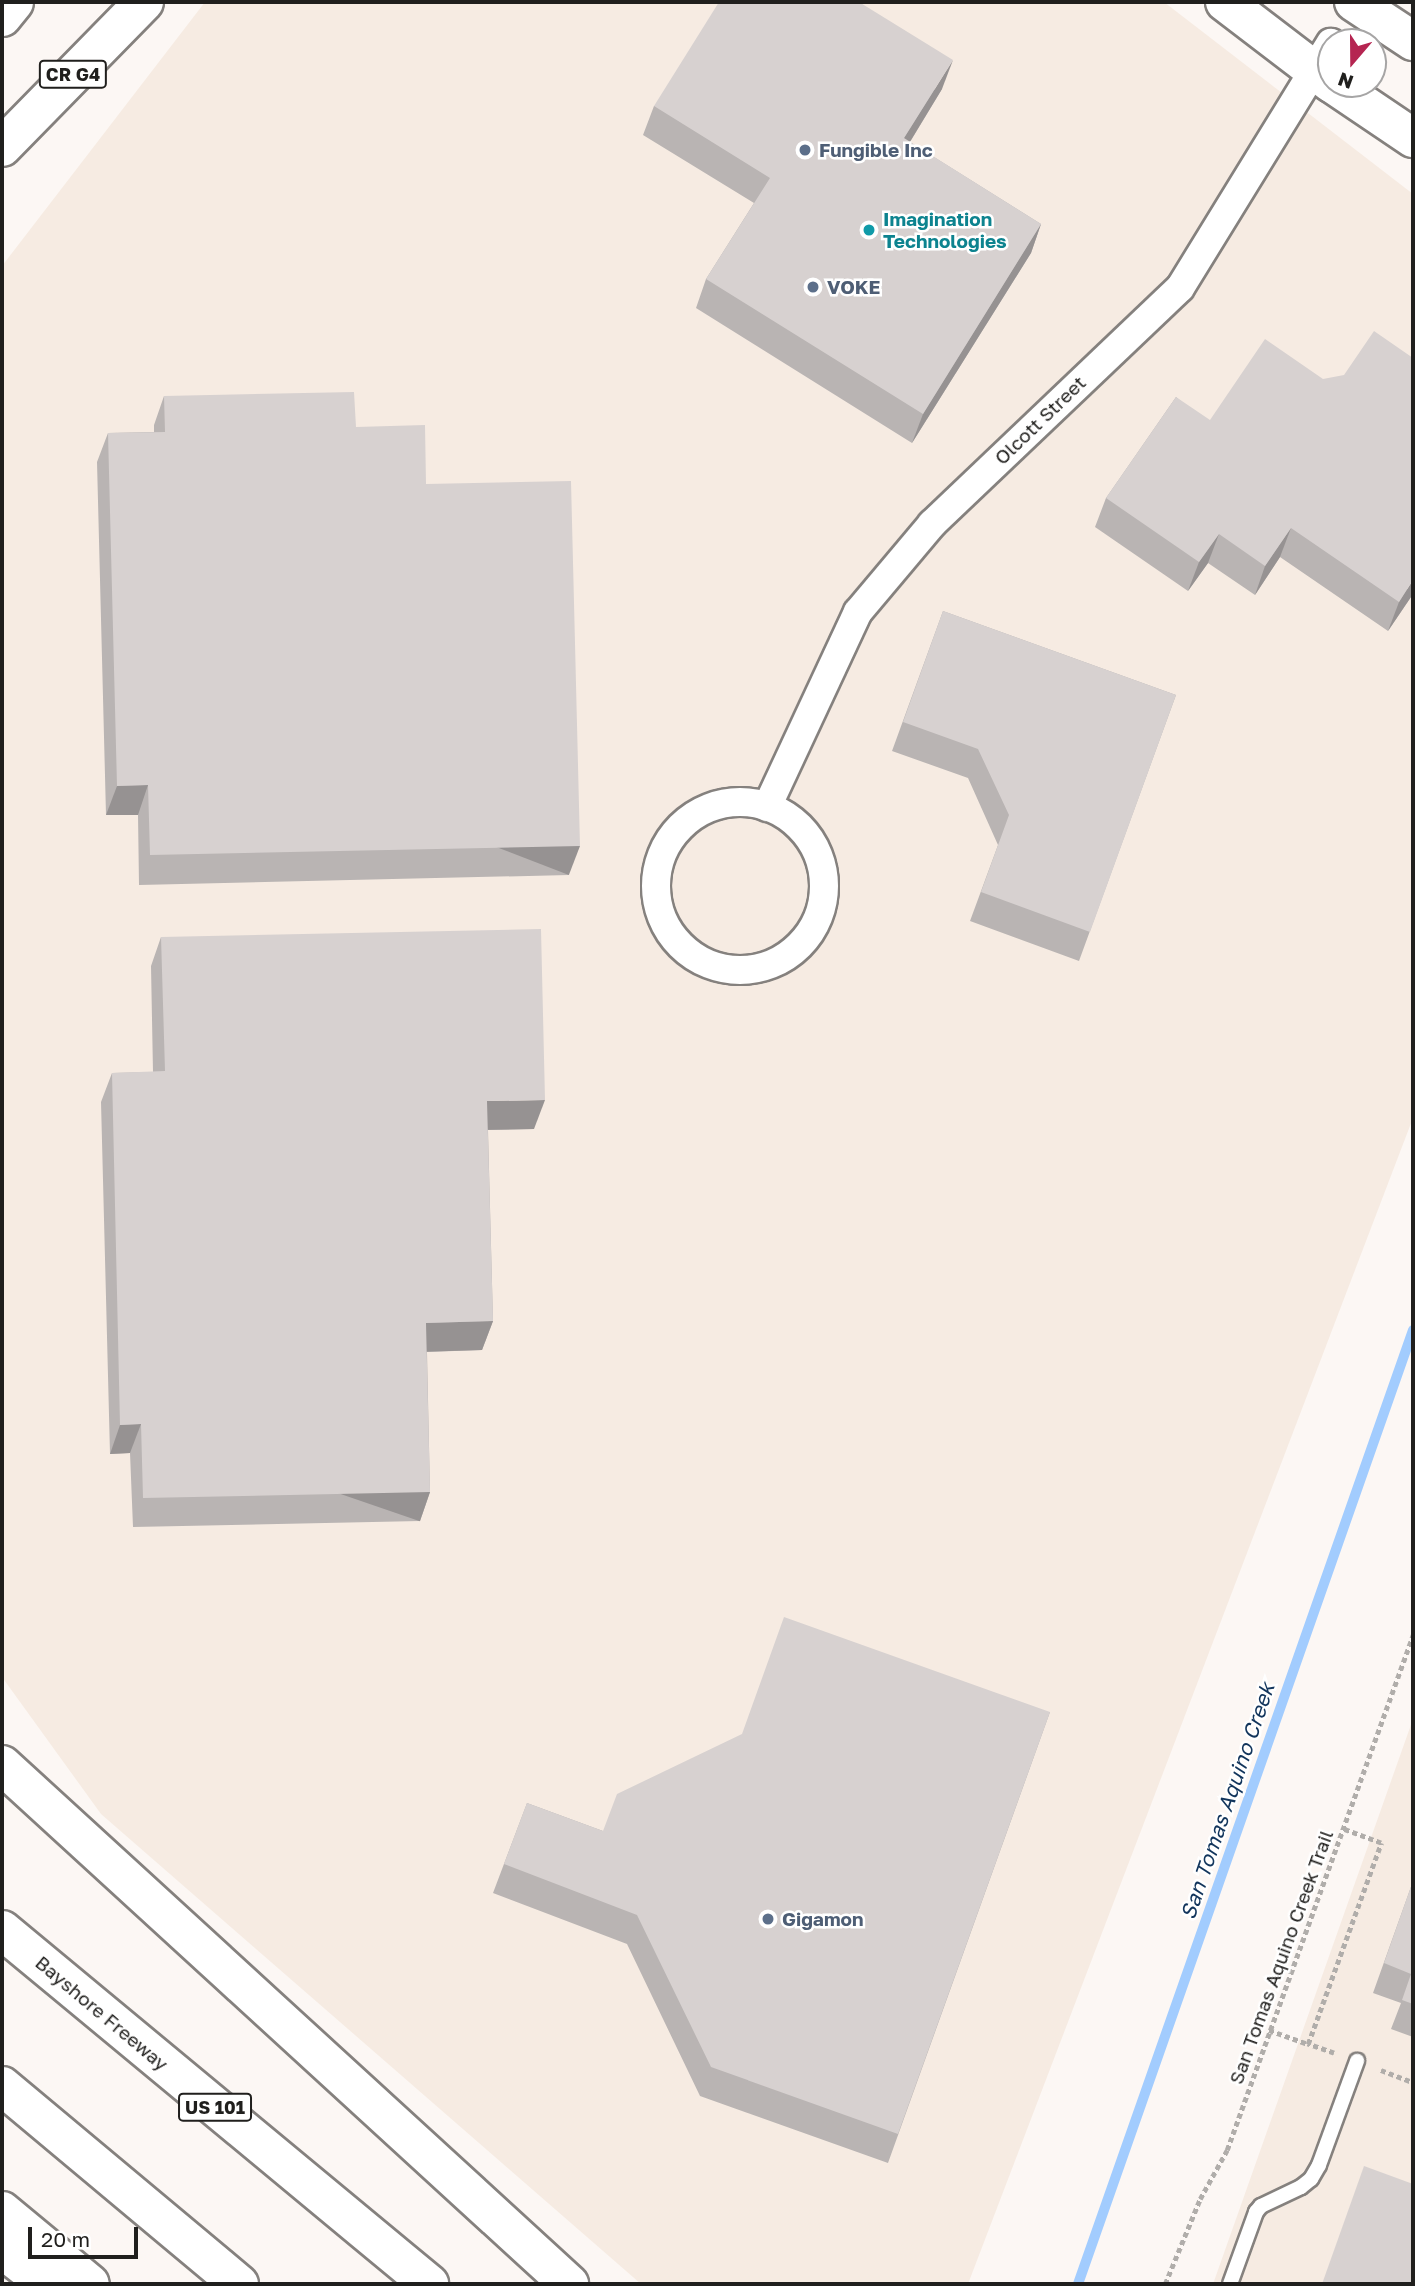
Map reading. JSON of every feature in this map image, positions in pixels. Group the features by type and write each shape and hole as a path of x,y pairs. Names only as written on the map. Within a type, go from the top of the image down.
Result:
{"main road":[{"path":"2,17 14,2"},
{"name":"CR G4","path":"2,147 144,2"},
{"path":"1225,2 1317,58"},
{"path":"1354,2 1413,41"},
{"path":"1366,98 1413,138"},
{"path":"2,1765 569,2284"},
{"path":"2,1796 290,2030"},
{"name":"Bayshore Freeway","path":"2,1930 429,2284"},
{"path":"2,2086 239,2284"},
{"path":"2,2211 90,2284"},
{"path":"2,2249 47,2284"}],"street":[{"name":"Olcott Street","path":"1343,28 1354,2"},
{"name":"Olcott Street","path":"766,807 858,612 932,524 1180,288 1317,82"},
{"path":"739,802 766,807 790,820 809,839 821,864 824,891 818,917 804,941 794,950 784,958 759,969 731,970 704,963 681,947 664,924 656,897 657,869 664,851 686,821 711,807 739,802"}],"lane":[{"path":"1230,2284 1256,2212 1261,2206 1301,2187 1319,2165 1357,2061"}],"path":[{"name":"San Tomas Aquino Creek Trail","path":"1164,2284 1200,2199 1227,2150 1413,1635"},
{"path":"1308,2043 1381,1843 1343,1829"},
{"path":"1269,2030 1413,2082"}],"shaded area":[{"path":"205,2 1164,2 1413,194 1413,1118 968,2284 641,2284 101,1814 2,1677 2,266"},
{"path":"1413,1719 1413,2284 1213,2284"}],"building":[{"name":"Imagination Technologies","path":"719,2 859,2 953,60 904,138 1041,224 923,414 706,279 770,178 654,106"},
{"path":"1374,331 1413,358 1413,580 1399,602 1291,528 1265,566 1219,534 1199,562 1106,498 1176,397 1210,420 1265,339 1323,379 1344,375"},
{"path":"354,392 356,427 425,425 426,484 571,481 580,846 150,855 148,785 117,786 108,433 165,432 164,396"},
{"path":"943,611 1176,695 1090,932 981,892 1009,815 978,749 903,722"},
{"path":"541,929 545,1100 487,1101 493,1321 426,1323 430,1492 143,1498 141,1424 120,1425 112,1073 165,1071 161,937"},
{"name":"Gigamon","path":"784,1617 1050,1712 898,2134 711,2067 637,1915 504,1864 527,1803 603,1831 617,1794 742,1734"},
{"path":"1413,1881 1413,2004 1402,2000 1411,1974 1384,1963"},
{"path":"1364,2166 1413,2184 1413,2284 1322,2284"}],"waterway":[{"name":"San Tomas Aquino Creek","path":"1078,2284 1413,1330"}],"place":[{"name":"Fungible Inc","path":"805,150"},
{"name":"Imagination Technologies","path":"869,230"},
{"name":"VOKE","path":"813,287"},
{"name":"Gigamon","path":"768,1919"}]}
